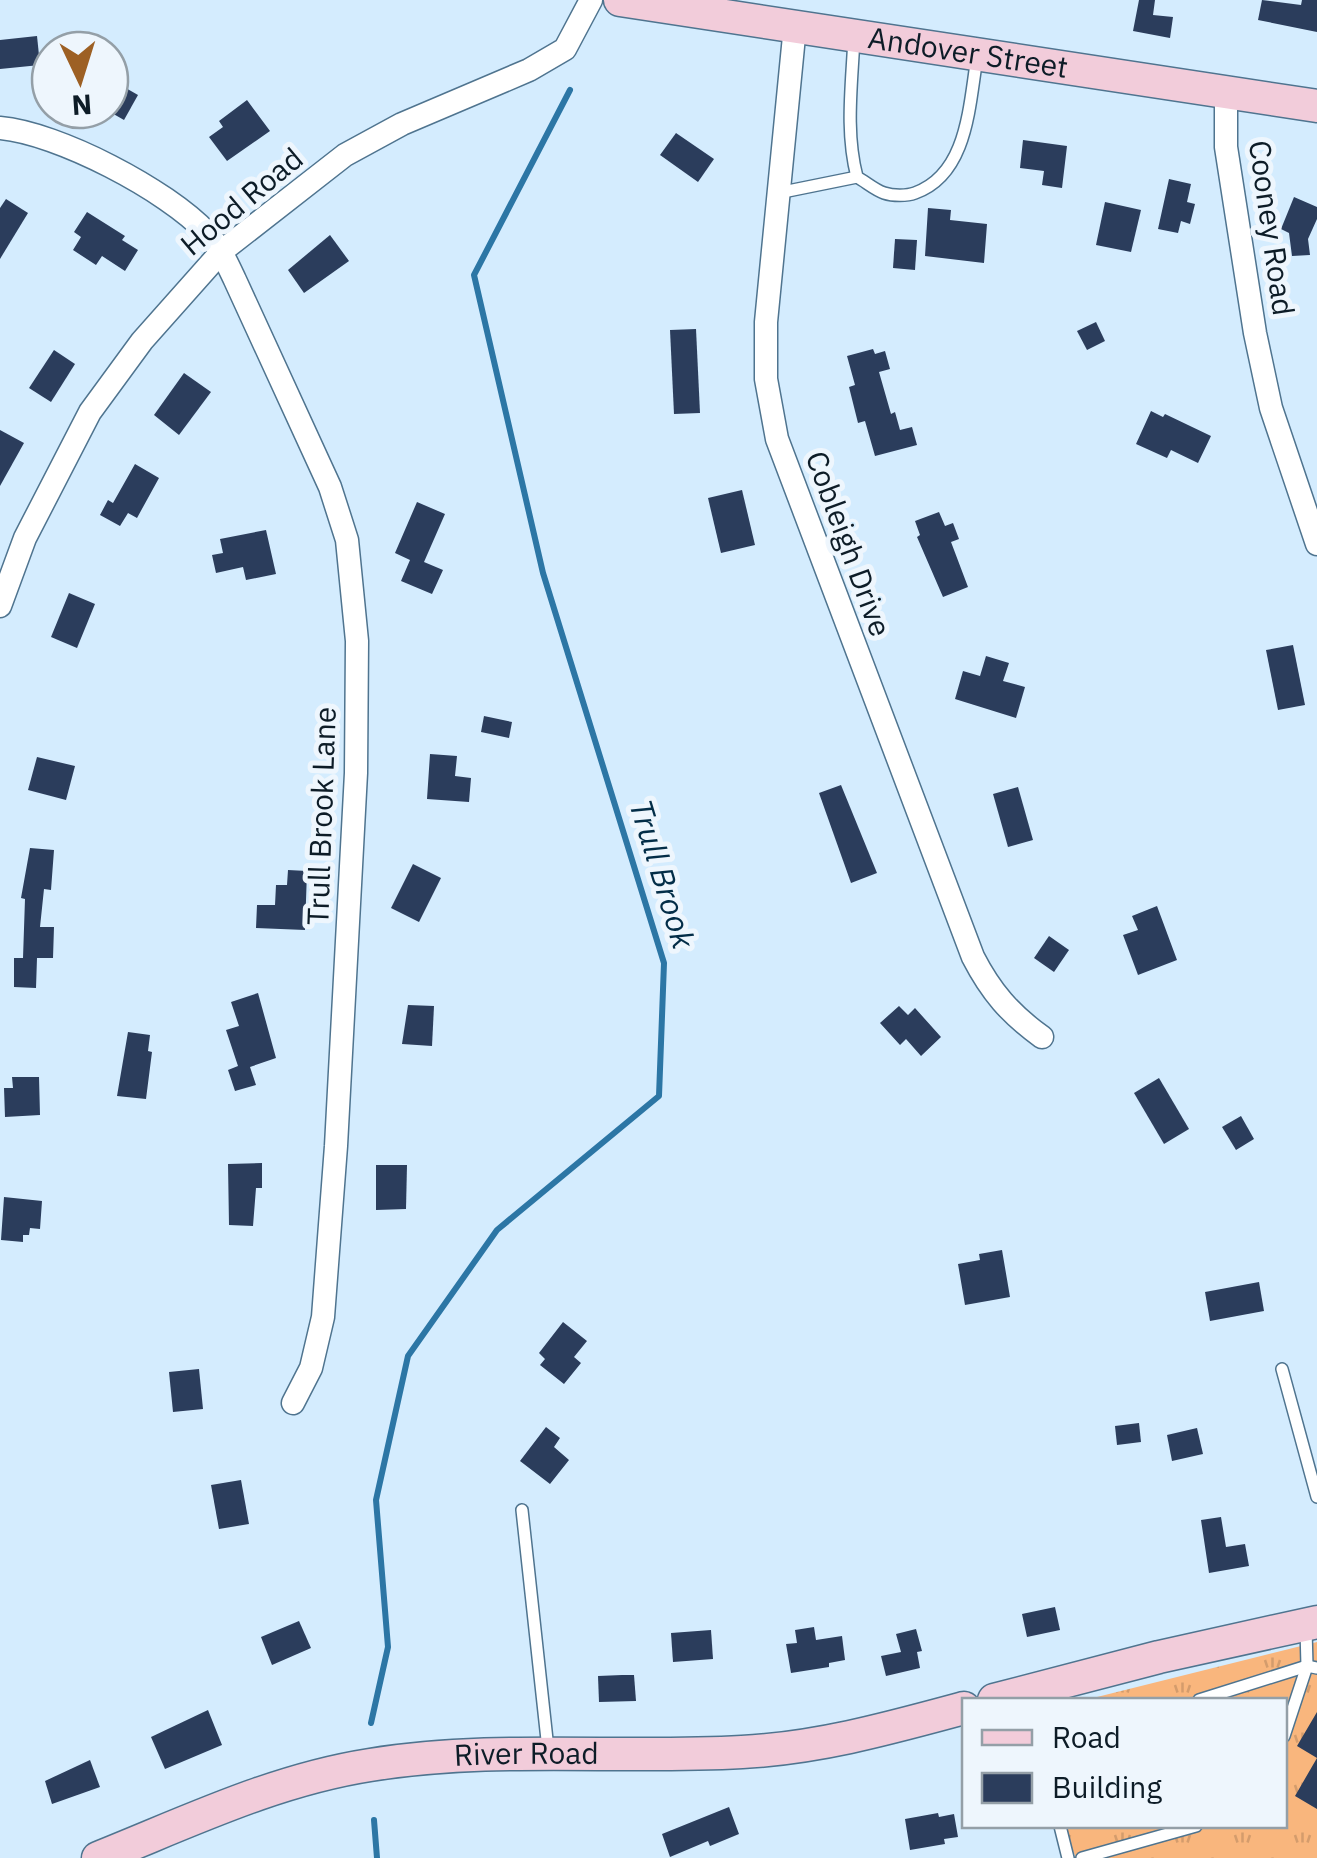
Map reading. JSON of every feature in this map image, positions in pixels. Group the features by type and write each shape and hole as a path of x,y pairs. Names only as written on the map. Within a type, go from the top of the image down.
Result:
{"main road":[{"name":"Andover Street","path":"620,0 1317,106"},
{"path":"1002,1698 1311,1623"},
{"name":"River Road","path":"98,1858 285,1783 327,1773 472,1752 741,1752 828,1744 962,1709"}],"street":[{"name":"Hood Road","path":"0,606 25,538 90,412 142,340 222,251 345,154 402,124 529,70 565,49 591,0"},
{"name":"Cobleigh Drive","path":"795,26 766,322 766,379 778,439 973,957 991,991 1011,1015 1042,1037"},
{"name":"Cooney Road","path":"1226,92 1226,148 1255,333 1271,408 1317,544"},
{"name":"Trull Brook Lane","path":"0,128 60,142 142,186 187,215 222,251 330,487 347,540 354,590 356,773 332,1203 323,1317 311,1368 294,1404"}],"lane":[{"path":"854,35 849,136 858,178"},
{"path":"778,193 858,178 886,194 909,195 931,186 949,168 962,141 978,54"},
{"path":"1282,1369 1317,1497"},
{"path":"522,1510 548,1751"},
{"path":"1287,1729 1312,1667 1311,1623"},
{"path":"1207,1698 1312,1667"},
{"path":"1060,1828 1068,1858"},
{"path":"1082,1858 1189,1828"}],"green space":[{"path":"1317,1642 1317,1858 1076,1858 1064,1828 1287,1828 1287,1698 1093,1698"}],"building":[{"path":"1139,0 1155,0 1153,15 1173,17 1170,38 1133,31"},
{"path":"1262,0 1301,5 1302,0 1317,0 1317,32 1258,20"},
{"path":"30,37 30,66 0,69 0,40"},
{"path":"130,90 138,95 130,109"},
{"path":"247,100 270,131 227,161 209,137 223,127 219,121"},
{"path":"676,133 714,159 698,182 660,155"},
{"path":"1023,140 1067,146 1062,188 1042,185 1044,171 1020,168"},
{"path":"1169,179 1191,184 1187,202 1195,204 1190,224 1181,221 1178,233 1158,229"},
{"path":"1294,197 1317,207 1317,219 1308,239 1310,255 1292,256 1289,233 1281,229"},
{"path":"6,199 28,213 0,259 0,208"},
{"path":"1105,202 1141,210 1131,252 1096,245"},
{"path":"928,208 951,210 950,220 987,224 984,263 925,256"},
{"path":"87,212 125,236 122,240 138,250 125,271 102,256 96,265 73,250 81,237 74,232"},
{"path":"330,235 349,261 304,293 288,270"},
{"path":"895,239 917,240 915,270 893,268"},
{"path":"1096,322 1105,341 1087,350 1077,331"},
{"path":"696,329 700,413 674,414 670,330"},
{"path":"873,349 875,354 885,351 890,369 879,372 891,414 895,412 900,430 912,427 917,445 875,456 865,421 858,423 849,387 855,385 847,356"},
{"path":"54,350 75,364 51,402 29,388"},
{"path":"184,373 211,392 179,435 154,415"},
{"path":"1151,411 1211,436 1198,463 1171,450 1167,458 1136,444"},
{"path":"0,430 24,443 0,486"},
{"path":"135,464 159,478 137,518 128,513 120,526 100,515 108,500 113,503"},
{"path":"742,490 755,545 721,553 708,498"},
{"path":"417,502 445,514 424,562 443,570 432,594 401,581 410,560 395,553"},
{"path":"939,512 945,526 953,523 959,539 951,542 968,587 943,597 917,537 920,535 915,521"},
{"path":"266,530 276,574 246,580 243,567 216,573 212,555 223,553 220,539"},
{"path":"69,593 95,604 77,648 51,637"},
{"path":"1293,645 1305,705 1278,710 1266,650"},
{"path":"986,656 1009,663 1003,681 1025,687 1016,718 955,699 963,671 980,676"},
{"path":"484,716 512,722 509,738 481,732"},
{"path":"430,754 457,756 455,776 471,778 469,802 427,799"},
{"path":"37,757 75,766 66,800 28,790"},
{"path":"841,785 877,873 851,883 819,793"},
{"path":"1018,787 1033,840 1008,847 993,794"},
{"path":"30,848 54,850 51,890 44,889 40,927 54,927 53,958 37,958 36,988 14,987 14,958 23,958 25,899 21,898"},
{"path":"413,864 441,878 419,922 391,908"},
{"path":"288,870 307,871 305,930 256,928 257,905 275,905 276,885 287,885"},
{"path":"1157,906 1177,960 1138,975 1123,935 1138,930 1132,916"},
{"path":"1049,936 1069,950 1054,972 1034,958"},
{"path":"258,993 276,1058 250,1067 256,1085 235,1091 228,1070 238,1066 226,1030 239,1026 231,1002"},
{"path":"408,1005 434,1006 432,1046 402,1044"},
{"path":"899,1006 908,1015 915,1008 941,1037 921,1056 906,1039 900,1045 880,1023"},
{"path":"128,1032 150,1035 148,1051 152,1052 146,1099 117,1096"},
{"path":"12,1077 39,1077 40,1115 5,1117 4,1088 13,1088"},
{"path":"1159,1078 1189,1129 1164,1144 1134,1093"},
{"path":"1241,1116 1254,1139 1236,1150 1222,1127"},
{"path":"262,1163 262,1188 256,1188 253,1226 229,1225 228,1164"},
{"path":"376,1165 407,1165 406,1209 376,1210"},
{"path":"4,1197 42,1201 40,1229 30,1228 29,1235 23,1235 23,1242 1,1240"},
{"path":"1002,1250 1010,1297 965,1305 958,1264 980,1260 979,1254"},
{"path":"1259,1282 1264,1311 1210,1321 1205,1292"},
{"path":"563,1322 587,1341 574,1357 581,1363 564,1384 540,1365 545,1359 539,1353"},
{"path":"199,1369 203,1409 173,1412 169,1372"},
{"path":"1139,1423 1141,1442 1117,1445 1115,1426"},
{"path":"546,1427 560,1438 554,1447 569,1460 550,1484 520,1461"},
{"path":"1197,1428 1203,1454 1172,1461 1167,1435"},
{"path":"241,1480 249,1524 219,1529 211,1485"},
{"path":"1221,1517 1226,1547 1245,1544 1249,1566 1209,1573 1201,1520"},
{"path":"1055,1607 1060,1630 1027,1637 1022,1614"},
{"path":"299,1621 311,1648 272,1665 261,1637"},
{"path":"814,1627 816,1640 842,1636 845,1660 829,1663 829,1667 791,1673 786,1644 797,1643 795,1630"},
{"path":"916,1629 922,1651 917,1652 920,1668 886,1676 881,1656 901,1652 896,1634"},
{"path":"711,1630 713,1659 673,1662 671,1633"},
{"path":"634,1675 636,1701 599,1702 598,1676"},
{"path":"208,1710 222,1745 165,1769 151,1737"},
{"path":"1317,1712 1317,1758 1297,1746"},
{"path":"1317,1758 1317,1809 1295,1796"},
{"path":"90,1760 100,1787 52,1804 45,1781"},
{"path":"729,1807 739,1834 710,1846 708,1841 670,1857 662,1834"},
{"path":"938,1813 939,1817 954,1814 958,1837 944,1839 945,1844 910,1850 905,1819"}],"waterway":[{"name":"Trull Brook","path":"371,1723 388,1647 376,1500 408,1356 497,1230 659,1096 664,963 543,573 474,275 570,90"},
{"name":"Trull Brook","path":"374,1820 377,1858"}]}
